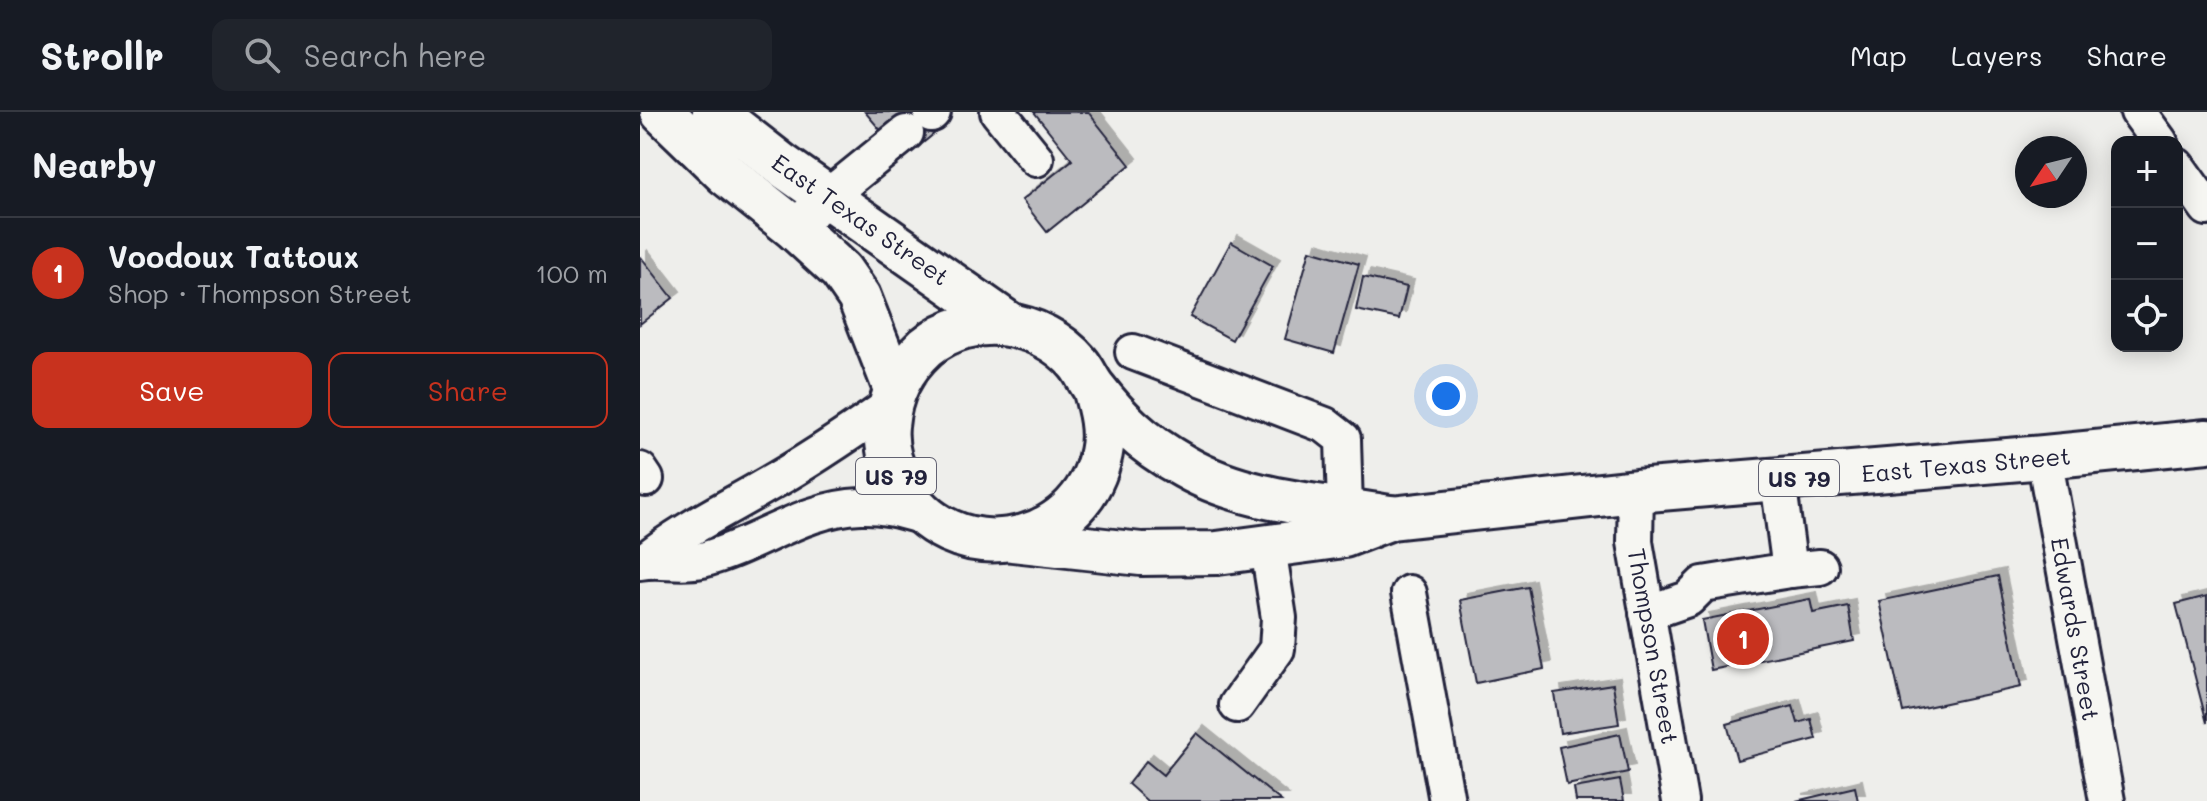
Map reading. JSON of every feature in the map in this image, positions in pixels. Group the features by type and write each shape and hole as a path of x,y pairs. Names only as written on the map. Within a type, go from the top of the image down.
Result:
{"main road":[{"name":"East Texas Street","path":"662,112 726,174 794,228 841,271 859,297 892,397"},
{"name":"East Texas Street","path":"714,112 827,197 1009,324"},
{"name":"East Texas Street","path":"1391,518 1264,496 1224,485 1186,467 1132,430 1094,388 1080,364 1060,345 1035,332 1009,324 981,324 954,331 929,345 909,364 892,397 886,437 892,468 906,496 928,518 954,533 983,541 1013,540 1141,554 1217,553 1268,548 1344,536 1391,518 1636,491 2207,441"},
{"name":"East Texas Street","path":"1013,540 1045,529 1062,517 1090,484 1102,453 1103,420 1094,388"}],"street":[{"path":"998,112 1036,159"},
{"path":"2138,112 2156,136"},
{"path":"794,228 827,197 923,120"},
{"path":"2183,174 2207,208"},
{"path":"1133,352 1325,425 1343,439 1345,510"},
{"path":"642,561 695,525 827,450 892,397"},
{"name":"Edwards Street","path":"2044,457 2107,801"},
{"path":"1647,613 1688,599 1703,584 1805,568 1778,480"},
{"name":"Thompson Street","path":"1636,491 1635,542 1680,801"},
{"path":"642,561 672,564 699,560 737,550 790,524 827,511 860,506 888,508 928,518"},
{"path":"1237,705 1277,649 1279,618 1268,548"},
{"path":"1409,593 1447,801"}],"building":[{"path":"865,112 929,112 941,128 918,147 897,121 882,132"},
{"path":"1034,112 1088,112 1130,165 1047,232 1022,200 1072,160"},
{"path":"1231,242 1273,266 1232,340 1190,317"},
{"path":"1310,250 1359,264 1334,353 1285,339"},
{"path":"640,258 673,298 640,324"},
{"path":"1363,277 1407,287 1399,319 1356,310"},
{"path":"1998,576 2021,687 1903,712 1879,601"},
{"path":"1528,587 1544,669 1476,683 1460,600"},
{"path":"2207,596 2207,723 2176,604"},
{"path":"1810,599 1813,613 1848,606 1854,641 1711,670 1702,620"},
{"path":"1613,684 1619,724 1560,733 1554,693"},
{"path":"1793,706 1798,723 1811,719 1816,739 1737,760 1727,724"},
{"path":"1197,733 1281,801 1147,801 1128,784 1146,761 1163,775"},
{"path":"1620,734 1628,772 1567,785 1559,747"},
{"path":"1620,780 1624,801 1576,801 1574,788"},
{"path":"1855,787 1858,801 1796,801"}],"place":[{"name":"Voodoux Tattoux","path":"1743,639"}]}
